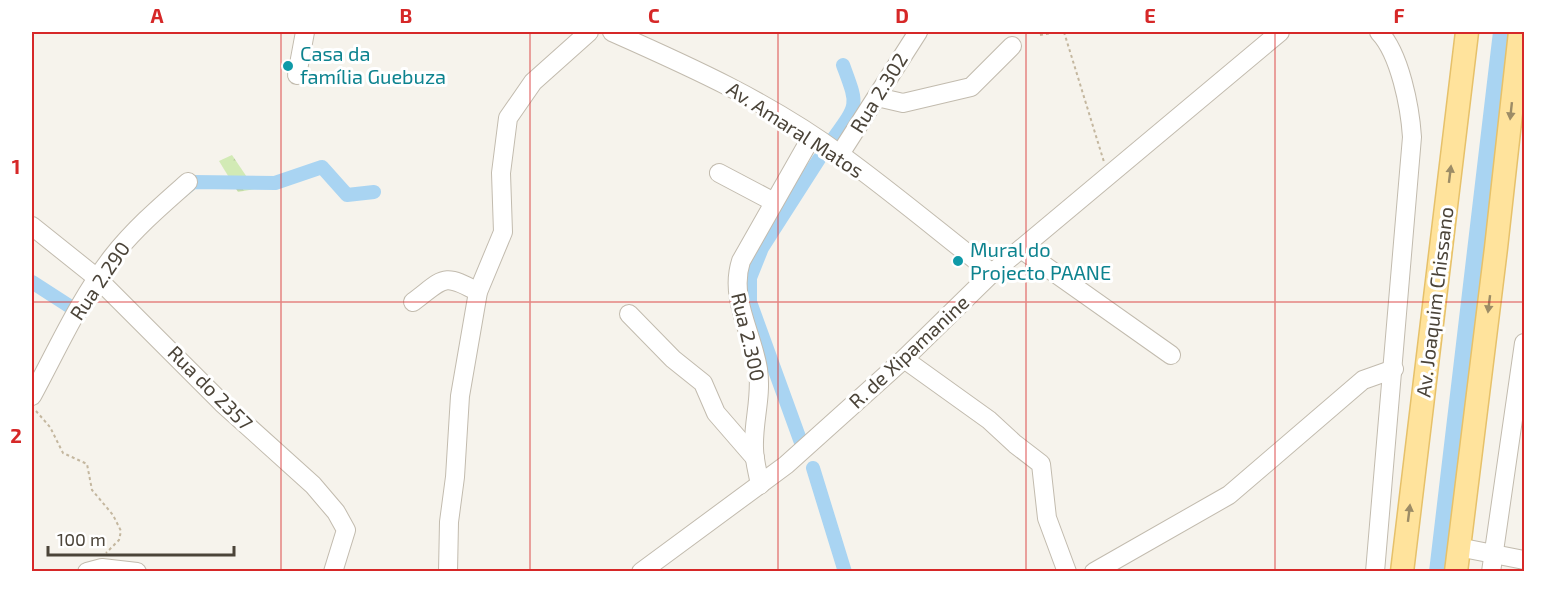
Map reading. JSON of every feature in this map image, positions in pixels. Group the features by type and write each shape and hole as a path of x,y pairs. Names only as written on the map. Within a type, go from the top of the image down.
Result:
{"main road":[{"name":"Av. Joaquim Chissano","path":"1402,572 1467,32"},
{"path":"1456,572 1495,259 1520,32"}],"street":[{"path":"297,75 305,32"},
{"path":"448,572 449,522 455,477 460,396 478,292 503,232 501,173 511,111 533,82 589,32"},
{"name":"Av. Amaral Matos","path":"612,32 703,72 812,135 840,154 992,273"},
{"name":"Rua 2.302","path":"840,154 918,32"},
{"name":"R. de Xipamanine","path":"640,572 786,465 904,359 992,273 1280,32"},
{"path":"1375,572 1412,137 1410,114 1393,51 1379,32"},
{"path":"877,97 903,103 971,87 1012,46"},
{"name":"Rua 2.300","path":"760,484 753,447 760,389 758,366 737,296 736,277 741,261 812,135"},
{"path":"719,173 774,202"},
{"name":"Rua 2.290","path":"32,396 97,278 113,256 146,218 188,182"},
{"name":"Rua do 2357","path":"32,226 97,278 222,404 313,484 336,512 346,530 333,572"},
{"path":"1021,249 1171,355"},
{"path":"413,302 447,279 454,278 478,292"},
{"path":"629,314 673,359 702,383 716,413 755,458"},
{"path":"1491,572 1524,343"},
{"path":"904,359 989,420 1041,464 1047,518 1068,572"},
{"path":"1094,572 1229,495 1363,380 1394,369"},
{"path":"1458,547 1495,552 1524,560"},
{"path":"87,572 102,568 137,572"}],"path":[{"path":"1039,34 1057,32"},
{"path":"1064,32 1108,176"},
{"path":"32,408 51,427 63,453 87,464 92,490 118,524 121,531 119,540 106,551 105,558"}],"green space":[{"path":"232,155 255,189 238,192 219,161"}],"waterway":[{"path":"1440,572 1504,32"},
{"path":"833,139 848,118 853,104 843,65"},
{"path":"803,448 750,302 750,278 762,248 819,159"},
{"path":"182,191 193,182 275,183 322,167 347,195 374,192"},
{"path":"32,282 80,313 82,310"},
{"path":"813,468 845,572"}],"place":[{"name":"Casa da família Guebuza","path":"288,66"},
{"name":"Mural do Projecto PAANE","path":"958,261"}]}
